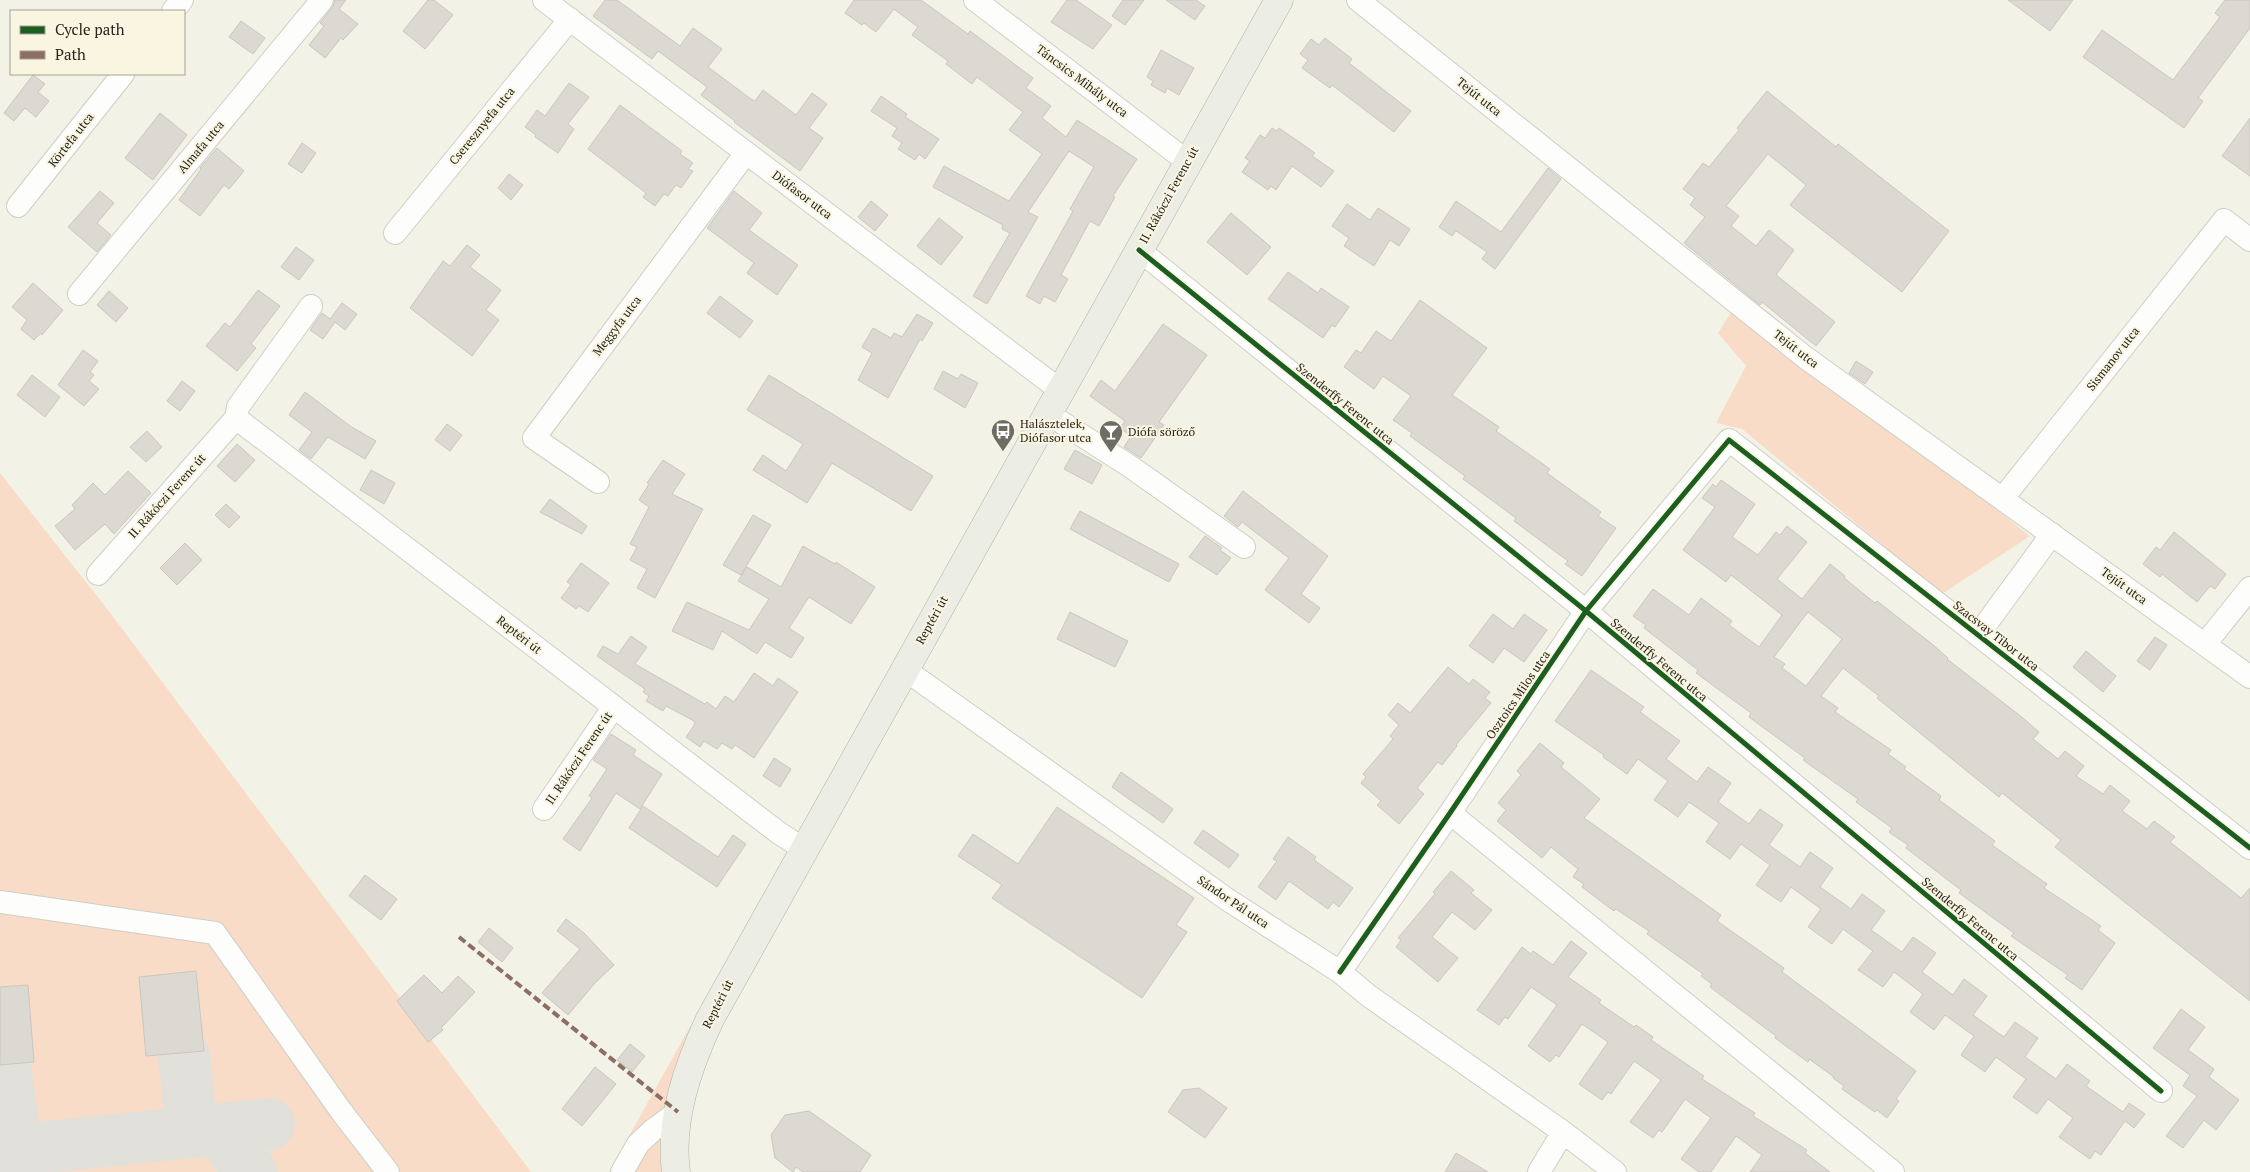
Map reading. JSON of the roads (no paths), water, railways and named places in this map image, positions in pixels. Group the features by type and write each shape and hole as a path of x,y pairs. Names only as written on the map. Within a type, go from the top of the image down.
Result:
{"main road":[{"name":"II. Rákóczi Ferenc út","path":"1054,402 1279,0"},
{"name":"Reptéri út","path":"676,1172 675,1141 678,1112 689,1070 710,1019 1054,402"}],"street":[{"path":"174,10 182,0"},
{"name":"Almafa utca","path":"79,294 322,0"},
{"name":"Diófasor utca","path":"544,0 746,153 1132,467 1244,547"},
{"name":"Táncsics Mihály utca","path":"975,0 1188,162"},
{"name":"Tejút utca","path":"1358,0 1806,358 2250,676"},
{"name":"Cseresznyefa utca","path":"395,233 570,19"},
{"name":"Körtefa utca","path":"18,206 122,75"},
{"name":"Meggyfa utca","path":"598,482 534,438 746,153"},
{"name":"Sismanov utca","path":"2003,498 2224,220 2250,240"},
{"name":"Szenderffy Ferenc utca","path":"1139,250 1586,611 2162,1091"},
{"name":"II. Rákóczi Ferenc út","path":"98,574 236,418 238,407 311,306"},
{"name":"Reptéri út","path":"236,418 613,708 779,833 804,849"},
{"name":"Osztoics Milos utca","path":"1340,972 1586,611 1729,440"},
{"name":"Szacsvay Tibor utca","path":"1729,440 2250,848"},
{"path":"1978,635 2052,534"},
{"path":"2205,644 2250,588"},
{"name":"Sándor Pál utca","path":"904,669 1228,900 1340,972 1369,996 1563,1132 1615,1172"},
{"name":"II. Rákóczi Ferenc út","path":"544,809 613,708"},
{"path":"1450,813 1893,1172"},
{"path":"0,902 214,933 341,1110 388,1172"},
{"path":"622,1172 638,1144 653,1130 678,1112"},
{"path":"1539,1172 1563,1132"}],"place":[{"name":"Halásztelek, Diófasor utca","path":"1003,452"},
{"name":"Diófa söröző","path":"1111,453"}]}
